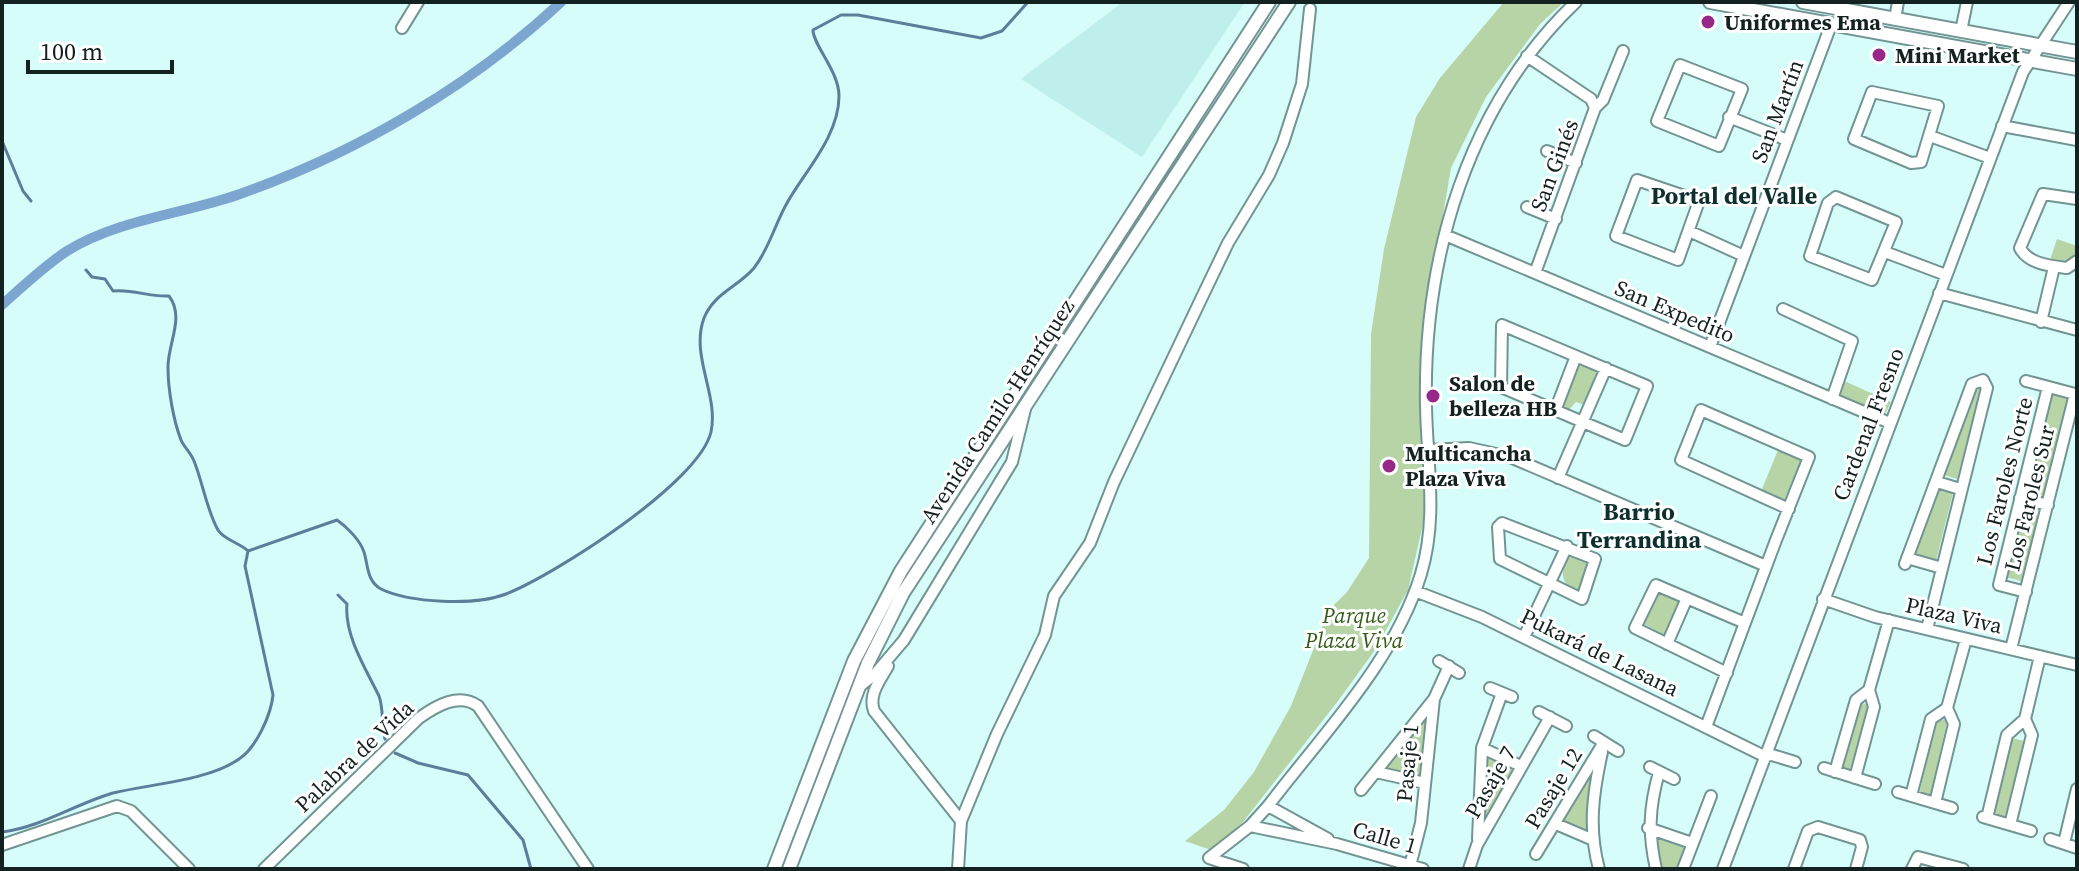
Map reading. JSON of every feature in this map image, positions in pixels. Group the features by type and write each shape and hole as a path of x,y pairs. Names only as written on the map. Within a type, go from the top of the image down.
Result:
{"main road":[{"name":"Avenida Camilo Henríquez","path":"774,869 854,661 901,571 1269,2"},
{"name":"Avenida Camilo Henríquez","path":"789,869 879,638 918,568 1289,2"},
{"path":"1710,2 2077,69"},
{"path":"1803,2 1833,5 2077,52"}],"street":[{"path":"402,28 418,2"},
{"path":"1243,869 1209,858 1250,826 1268,806 1373,667 1401,624 1415,591 1432,516 1427,358 1445,235 1476,142 1527,56 1576,2"},
{"path":"1895,19 1898,2"},
{"path":"1961,31 1967,2"},
{"name":"Cardenal Fresno","path":"1723,869 2028,60 2069,2"},
{"path":"958,869 961,821 997,734 1045,635 1054,596 1090,543 1114,482 1228,243 1269,175 1302,84 1310,9"},
{"name":"San Martín","path":"1710,347 1831,25"},
{"path":"1595,108 1603,100 1623,51"},
{"name":"San Ginés","path":"1527,56 1591,99 1595,108 1535,273"},
{"path":"1680,65 1742,89 1729,117 1719,146 1657,121 1680,65"},
{"path":"1876,91 1938,106 1930,136 1917,164 1858,141 1854,135 1869,94 1876,91"},
{"path":"1729,117 1787,140"},
{"path":"2002,126 2077,140"},
{"path":"1930,136 1990,158"},
{"path":"1547,151 1576,163"},
{"path":"1637,180 1699,201 1689,231 1678,260 1616,236 1637,180"},
{"path":"2077,199 2043,194 2020,248 2023,254 2054,267 2067,268 2077,261"},
{"path":"1836,197 1893,219 1896,226 1885,252 1872,280 1810,256 1831,198 1836,197"},
{"path":"1527,207 1556,219"},
{"path":"1689,231 1744,256"},
{"name":"San Expedito","path":"1445,235 1890,423"},
{"path":"1885,252 1946,275"},
{"path":"2041,322 2054,267"},
{"path":"1939,293 2077,330"},
{"path":"1783,309 1852,341 1832,399"},
{"path":"1502,325 1576,356 1647,386 1625,440 1501,387 1502,325"},
{"path":"1555,411 1576,356"},
{"path":"1558,478 1606,368"},
{"path":"1927,629 1942,568 1985,383 1979,379 1972,384 1906,561 1942,568"},
{"path":"2026,381 2075,394"},
{"name":"Los Faroles Norte","path":"2026,592 1999,585 2048,387"},
{"name":"Los Faroles Sur","path":"2011,649 2075,394"},
{"path":"961,821 878,718 871,703 875,689 1012,462 1026,405"},
{"path":"1706,727 1809,457 1701,410 1681,460 1789,509"},
{"path":"1429,450 1483,450 1558,478 1766,566"},
{"path":"1937,482 1960,489"},
{"path":"2020,498 2048,505"},
{"path":"1509,524 1567,546 1595,559 1582,599 1500,559 1498,527 1509,524"},
{"path":"1524,637 1567,546"},
{"path":"1727,673 1635,628 1656,585 1745,623"},
{"name":"Pukará de Lasana","path":"1415,591 1482,617 1764,756 1772,755 1795,762"},
{"path":"1667,644 1687,598"},
{"name":"Plaza Viva","path":"1823,599 1889,620 2077,665"},
{"path":"1855,778 1874,707 1869,690 1889,620"},
{"path":"1935,803 1954,724 1947,708 1966,639"},
{"path":"858,687 876,673 904,640"},
{"path":"2031,831 1984,817 2007,735 2025,719 2040,656"},
{"name":"Pasaje 1","path":"1410,866 1421,823 1434,699 1449,667"},
{"path":"1477,845 1482,748 1507,695 1490,688"},
{"path":"1869,690 1856,700 1829,770 1875,784"},
{"path":"1361,790 1434,699"},
{"name":"Palabra de Vida","path":"264,869 419,718 444,703 464,700 478,706 588,869"},
{"path":"1911,796 1931,719 1947,708"},
{"name":"Pasaje 7","path":"1469,869 1477,845 1545,715 1566,726"},
{"path":"2010,825 2032,735 2025,719"},
{"path":"1594,736 1618,751"},
{"path":"1599,869 1591,839 1592,797 1604,742"},
{"name":"Pasaje 12","path":"1536,854 1604,742"},
{"path":"1482,748 1521,766"},
{"path":"1656,869 1648,828 1654,770 1674,779"},
{"path":"1376,772 1425,783"},
{"path":"2064,843 2077,789"},
{"path":"1898,792 1952,808"},
{"path":"1683,869 1711,796"},
{"path":"2,845 117,806 131,811 189,869"},
{"name":"Calle 1","path":"1268,806 1337,844"},
{"path":"1556,824 1591,839"},
{"name":"Calle 1","path":"1250,826 1337,844 1423,869"},
{"path":"1794,869 1807,834 1814,827 1860,840 1862,847 1856,869"},
{"path":"1648,828 1692,843"},
{"path":"2050,839 2077,848"},
{"path":"1912,869 1918,857 1963,869"}],"shaded area":[{"path":"1123,2 1245,2 1142,157 1021,79"}],"green space":[{"name":"Parque Plaza Viva","path":"1504,2 1564,2 1540,24 1486,97 1451,168 1422,338 1420,378 1425,497 1423,524 1408,590 1375,650 1243,822 1211,850 1185,841 1224,810 1254,772 1291,706 1329,610 1347,592 1369,558 1371,334 1384,249 1416,117 1440,78"},
{"path":"2057,239 2077,246 2071,267 2050,260"},
{"path":"1578,362 1601,373 1587,406 1576,402 1568,411 1562,407"},
{"path":"1842,380 1891,402 1885,414 1837,393"},
{"path":"1978,386 1982,387 1957,479 1944,475"},
{"path":"2051,394 2069,398 2044,496 2026,492"},
{"path":"1778,450 1801,460 1783,503 1760,494"},
{"path":"1937,490 1953,493 1936,561 1913,554"},
{"path":"2022,512 2039,516 2021,581 2005,577"},
{"path":"1569,552 1595,563 1580,597 1563,578"},
{"path":"1656,590 1680,599 1664,635 1642,623"},
{"path":"1432,700 1422,782 1375,771"},
{"path":"1859,702 1871,706 1851,775 1838,771"},
{"path":"1936,718 1947,721 1930,798 1919,795"},
{"path":"2012,738 2024,741 2005,817 1992,814"},
{"path":"1487,755 1515,765 1482,832"},
{"path":"1599,756 1587,831 1561,822"},
{"path":"1654,837 1686,848 1678,869 1659,869"}],"waterway":[{"path":"2,305 50,263 87,240 130,224 240,194 326,159 369,137 489,62 561,2"},
{"path":"2,832 31,825 113,793 211,772 245,754 266,721 273,695 245,566 248,551 337,520 360,543 371,578 381,589 425,600 477,600 506,594 557,568 654,501 701,453 711,432 711,404 700,347 708,309 748,275 759,261 787,203 827,139 838,111 835,77 813,30 841,15 858,15 981,38 1002,31 1028,2"},
{"path":"2,141 23,191 31,201"},
{"path":"86,270 92,277 105,279 113,291 169,296 174,304 176,321 168,376 178,432 194,461 218,530 248,551"},
{"path":"338,595 347,604 352,640 379,696 385,739"},
{"path":"395,753 418,763 468,775 523,840 531,869"}],"place":[{"name":"Uniformes Ema","path":"1708,22"},
{"name":"Mini Market","path":"1879,55"},
{"name":"Salon de belleza HB","path":"1433,396"},
{"name":"Multicancha Plaza Viva","path":"1389,466"}],"district":[{"name":"Portal del Valle","path":"1734,196"},
{"name":"Barrio Terrandina","path":"1639,526"}]}
